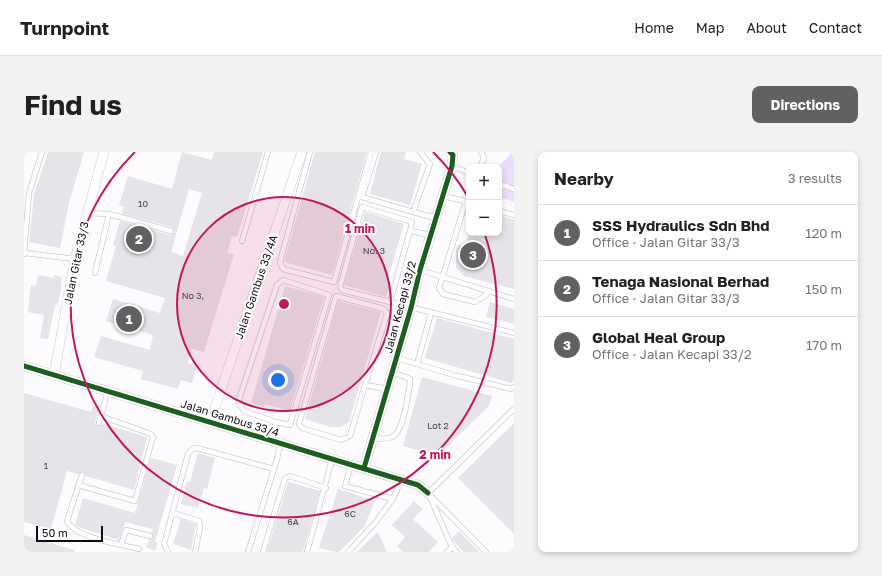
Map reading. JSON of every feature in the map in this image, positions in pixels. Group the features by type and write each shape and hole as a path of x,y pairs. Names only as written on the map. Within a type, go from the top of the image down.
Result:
{"street":[{"name":"Jalan Gitar 33/3","path":"54,375 74,259 104,152"},
{"name":"Jalan Gambus 33/4A","path":"210,422 302,152"},
{"name":"Jalan Kecapi 33/2","path":"364,468 397,358 420,270 452,166 453,155 450,152"},
{"name":"Jalan Gambus 33/4","path":"24,366 418,484 428,493"}],"lane":[{"path":"42,152 29,193 24,253 74,259"},
{"path":"242,241 268,152"},
{"path":"310,152 280,262 283,269 334,282 371,152"},
{"path":"376,152 362,197 436,218"},
{"path":"413,212 430,164 420,152"},
{"path":"481,152 484,158 481,164"},
{"path":"452,166 466,173"},
{"path":"502,185 514,189"},
{"path":"443,196 466,202"},
{"path":"466,205 439,288 443,294 475,302 485,296 489,291"},
{"path":"390,302 412,222 362,207 340,287 342,290 411,308 514,333"},
{"path":"502,212 514,215"},
{"path":"86,213 109,214 171,231"},
{"path":"96,273 109,214"},
{"path":"410,231 431,235"},
{"path":"420,270 514,299"},
{"path":"283,280 329,295 290,425 276,422 244,410 238,402 277,285 283,280"},
{"path":"336,296 384,309 387,314 365,385 350,436 341,440 302,428 299,424 336,296"},
{"path":"417,364 431,313"},
{"path":"397,358 510,389 514,386"},
{"path":"373,438 381,440 394,436 400,429 410,379 393,372"},
{"path":"365,385 387,389"},
{"path":"99,423 108,391"},
{"path":"428,493 514,409"},
{"path":"78,485 135,501 153,437 151,434 143,430 101,416"},
{"path":"271,440 276,422"},
{"path":"248,552 274,470 280,443"},
{"path":"168,552 164,544 188,454 192,449 197,448 274,470"},
{"path":"307,552 326,488 332,459"},
{"path":"351,464 345,486 393,499"},
{"path":"82,475 67,520 70,528 82,534 139,549"},
{"path":"263,552 285,478 290,476 326,488"},
{"path":"348,552 375,523 393,499 401,480"},
{"path":"428,493 452,547 457,552"},
{"path":"428,493 486,552"},
{"path":"172,512 199,521 200,528 194,552"},
{"path":"120,544 126,530 150,536"},
{"path":"447,552 452,547"}],"shaded area":[{"path":"512,152 514,152 514,202 502,198 501,164"}],"building":[{"path":"48,152 84,152 69,203 60,248 29,242 34,195"},
{"path":"182,152 212,160 214,152 263,152 237,237 232,236 227,253 234,254 204,352 192,349 188,363 197,366 192,383 181,380 178,389 141,379 143,371 94,357 101,336 150,350 153,335 106,321 113,299 160,313 165,298 106,281 116,246 113,245 120,221 170,235 175,232 172,227 122,214 124,207 119,205 128,176 172,189","holes":["189,189 202,193 183,256 171,252"]},
{"path":"315,152 367,152 332,275 284,262"},
{"path":"381,152 406,152 404,159 422,164 410,205 370,194"},
{"path":"365,212 404,224 387,282 391,283 386,297 344,285"},
{"path":"502,216 514,220 514,289 464,276 456,268 456,249 459,245 465,247 468,236 502,236"},
{"path":"38,275 54,278 54,275 62,277 60,295 57,305 55,305 48,339 40,338 44,315 28,312 31,285 36,286"},
{"path":"285,286 324,297 290,411 265,404 264,407 251,403"},
{"path":"338,301 381,312 349,422 341,427 330,427 305,419"},
{"path":"490,302 514,309 514,324 486,317"},
{"path":"437,318 514,339 514,380 511,383 425,358"},
{"path":"422,377 492,396 489,406 437,456 403,446"},
{"path":"24,393 91,412 93,405 100,406 95,422 97,426 103,424 147,437 134,490 86,476 83,471 78,474 67,471 51,529 24,522"},
{"path":"514,423 514,534 458,478"},
{"path":"198,453 215,458 207,489 204,488 198,508 181,504 187,481 190,482"},
{"path":"151,458 177,465 155,542 158,543 155,551 146,547 149,540 153,537 153,529 125,522 119,540 75,525 83,498 135,513"},
{"path":"288,482 320,491 303,552 267,552"},
{"path":"338,489 375,501 364,527 339,552 336,552 319,548"},
{"path":"414,501 423,509 413,519 438,542 429,552 403,552 397,546 405,537 392,525"},
{"path":"181,519 196,524 191,550 173,544"},
{"path":"459,531 479,552 464,552 454,542 452,538"},
{"path":"378,532 387,552 357,552"},
{"path":"24,535 74,550 74,552 24,552"}],"cycle path":[{"path":"364,468 411,308 420,270 452,166 453,155 450,152"},
{"path":"24,366 418,485 428,493"}],"place":[{"name":"Tenaga Nasional Berhad","path":"139,239"},
{"name":"Global Heal Group","path":"473,255"},
{"name":"SSS Hydraulics Sdn Bhd","path":"129,319"}]}
